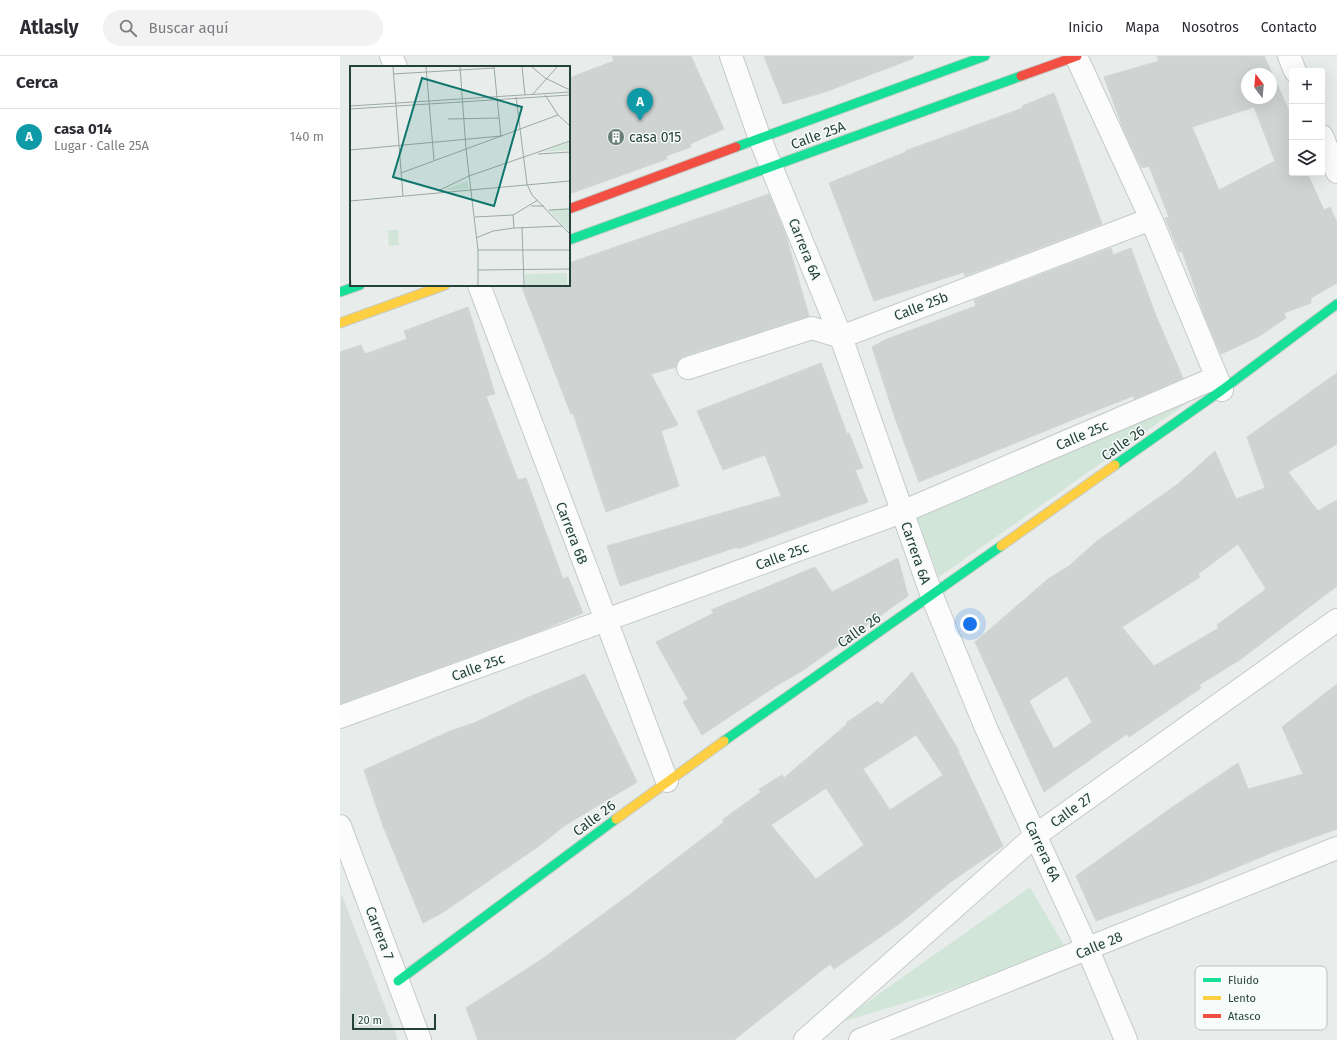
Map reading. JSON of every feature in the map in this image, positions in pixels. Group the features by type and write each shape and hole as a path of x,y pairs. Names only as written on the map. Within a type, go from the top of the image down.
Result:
{"street":[{"path":"391,56 396,66"},
{"name":"Carrera 6A","path":"731,56 760,139 841,337 932,596 986,728 1088,950 1126,1040"},
{"name":"Calle 25A","path":"570,208 985,56"},
{"path":"1077,56 1151,219 1220,383"},
{"name":"Calle 25A","path":"570,240 1077,56"},
{"path":"1289,56 1294,68"},
{"path":"1324,140 1337,172"},
{"name":"Calle 25b","path":"841,337 1151,219"},
{"path":"340,292 357,286"},
{"path":"340,323 442,286"},
{"name":"Carrera 6B","path":"479,286 605,621 667,781"},
{"name":"Calle 26","path":"398,982 667,781 932,596 1220,383 1337,304"},
{"path":"688,368 812,328 841,337"},
{"name":"Calle 25c","path":"340,717 902,512 1220,383"},
{"name":"Calle 27","path":"805,1040 1036,836 1337,620"},
{"name":"Carrera 7","path":"340,826 420,1040"},
{"name":"Calle 28","path":"860,1040 1088,950 1180,910 1337,848"}],"shaded area":[{"path":"341,893 398,1040 340,1040"}],"green space":[{"path":"1208,388 939,577 916,517"},
{"path":"1030,887 1069,954 838,1023"}],"building":[{"path":"612,56 691,56 724,129 690,144 691,147 666,156 667,159 570,194 570,78 614,61"},
{"path":"764,56 913,56 914,58 825,92 783,104"},
{"path":"1157,56 1264,56 1270,68 1241,68 1241,104 1277,104 1277,84 1289,110 1289,176 1308,176 1324,210 1330,207 1337,223 1337,283 1311,298 1311,303 1284,313 1286,318 1258,337 1221,354 1205,317 1182,251 1179,252 1165,218 1169,217 1149,166 1142,168 1124,131 1104,77 1159,61","holes":["1254,107 1275,161 1219,190 1192,127"]},
{"path":"1054,93 1102,224 965,276 964,272 874,301 829,183 906,152 905,151 1023,108 1022,106"},
{"path":"769,194 786,236 809,316 684,356 679,360 676,367 651,374 678,425 661,431 679,486 606,512 573,413 571,414 521,286 570,286 570,263"},
{"path":"1111,248 1113,255 1131,248 1156,316 1183,378 1134,399 1133,396 1082,416 919,482 895,418 872,347 887,339 976,306 974,300"},
{"path":"468,307 495,394 486,396 518,480 526,478 563,579 568,577 583,613 534,633 340,704 340,352 361,345 365,354 407,339 404,331"},
{"path":"821,363 847,434 849,433 863,468 855,470 868,502 738,549 737,547 620,586 607,546 781,496 765,455 723,470 697,411"},
{"path":"1337,373 1337,444 1288,472 1318,511 1337,500 1337,586 1241,659 1199,685 1201,688 1129,737 1127,734 1044,792 975,642 1048,579 1069,566 1097,541 1178,484 1215,451 1236,499 1265,488 1247,437","holes":["1238,544 1266,589 1217,625 1219,628 1154,666 1122,627 1200,577 1198,574","1067,676 1092,722 1054,749 1029,701"]},
{"path":"898,558 908,596 802,671 776,686 702,735 683,702 688,699 656,642 714,613 711,610 815,567 832,592"},
{"path":"912,672 959,751 1003,846 952,881 899,924 834,969 830,964 734,1040 478,1040 466,1008 542,959 629,895 724,822 722,820 761,792 759,789 782,775 784,778 847,724 846,723 878,701 881,705","holes":["916,735 943,775 890,810 863,769","826,788 864,845 816,879 771,825"]},
{"path":"585,674 637,782 564,826 539,846 442,913 423,923 383,826 364,770 450,731 474,723 531,696"},
{"path":"1337,684 1337,829 1273,852 1204,881 1096,921 1076,876 1174,806 1238,763 1248,789 1303,774 1282,727"}],"traffic: fast":[{"path":"736,147 985,56"},
{"path":"570,240 1021,76"},
{"path":"340,292 357,286"},
{"path":"1115,465 1222,390 1337,304"},
{"path":"724,741 1001,546"},
{"path":"398,981 616,819"}],"traffic: slow":[{"path":"340,323 442,286"},
{"path":"1001,546 1115,465"},
{"path":"616,819 724,741"}],"traffic: jam":[{"path":"1021,76 1077,56"},
{"path":"570,209 736,147"}],"place":[{"name":"casa 014","path":"640,121"},
{"name":"casa 015","path":"616,137"}]}
